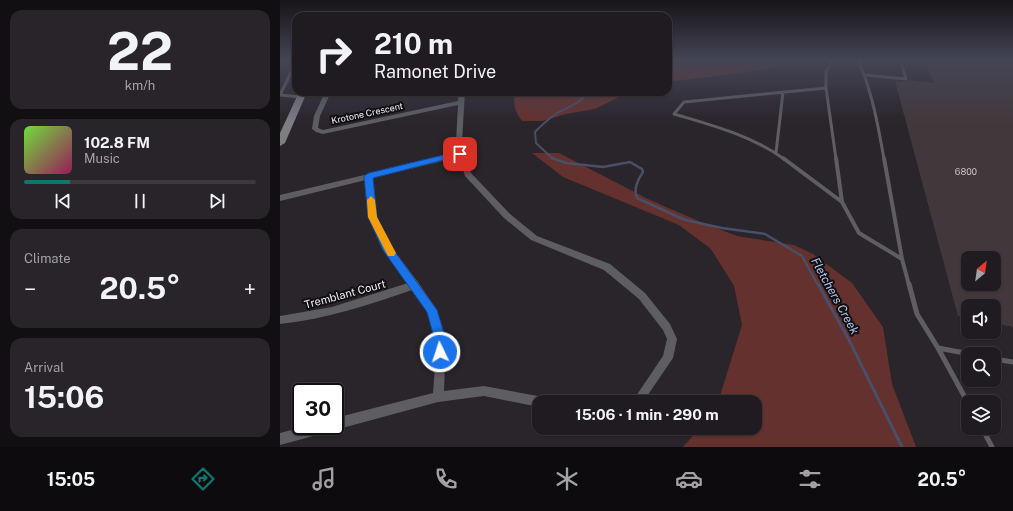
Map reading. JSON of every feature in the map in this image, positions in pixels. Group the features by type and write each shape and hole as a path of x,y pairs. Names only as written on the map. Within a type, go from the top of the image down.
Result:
{"street":[{"path":"280,144 301,96"},
{"name":"Krotone Crescent","path":"326,96 317,116 314,129 323,132 462,102"},
{"path":"462,96 459,142 460,154 468,174 507,216 534,238 607,267 642,296 667,327 672,339 668,358 642,395"},
{"path":"280,198 460,154"},
{"path":"369,176 373,217 387,247 432,310 438,330 440,363 438,397"},
{"name":"Tremblant Court","path":"280,320 302,318 368,301 415,285"},
{"path":"344,422 438,397 484,391 532,400"},
{"path":"280,438 292,435"}],"lane":[{"path":"287,81 280,95 292,95"},
{"path":"826,81 842,202 859,234 902,259"},
{"path":"867,81 876,116 902,259 917,314 938,348 964,395"},
{"path":"826,88 684,102 674,114 726,129 776,153 842,202"},
{"path":"776,153 783,92"},
{"path":"938,348 961,352"},
{"path":"1001,359 1013,362"},
{"path":"986,435 992,447"}],"shaded area":[{"path":"515,96 621,96 595,109 566,114 542,121 522,121 515,107"},
{"path":"532,153 559,153 650,200 737,236 794,245 813,254 852,283 883,327 892,384 916,447 683,447 694,435 762,435 762,395 720,395 742,325 734,286 711,249 679,225 563,177"}],"building":[{"path":"895,81 934,83 933,81 1013,81 1013,327 1001,324 1001,299 961,299 961,317 958,316"}],"waterway":[{"name":"Fletchers Creek","path":"553,159 536,143 535,132 542,124 554,115 570,107 585,96"},
{"name":"Fletchers Creek","path":"552,158 566,163 603,167 630,162 642,169 643,172 637,185 637,198 685,220 722,228 765,234 802,256 818,285"},
{"name":"Fletchers Creek","path":"818,284 850,342 902,447"}],"slow traffic":[{"path":"371,200 373,217 391,253"}],"route":[{"path":"440,352 438,330 432,310 387,247 373,217 369,176 460,154"}]}
